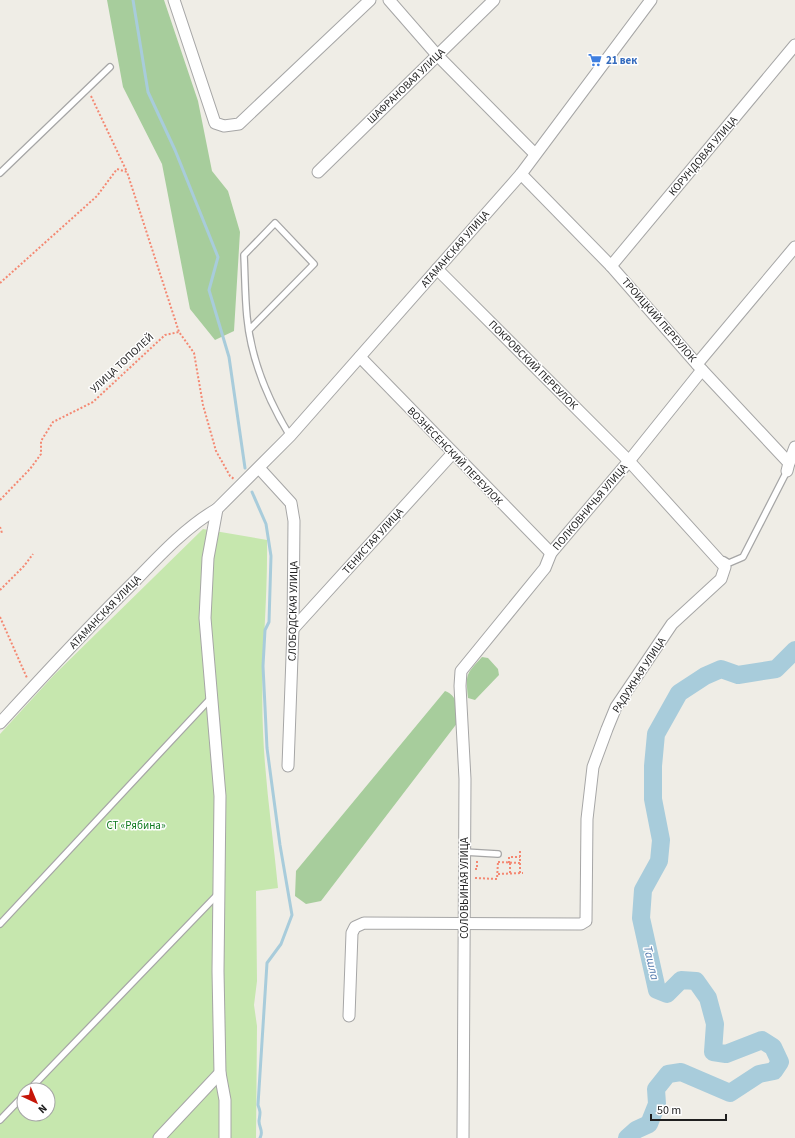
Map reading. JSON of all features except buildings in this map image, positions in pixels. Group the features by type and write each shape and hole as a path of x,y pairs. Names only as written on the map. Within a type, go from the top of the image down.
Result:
{"street":[{"path":"174,0 215,123 224,126 239,124 370,0"},
{"path":"389,0 437,55 535,154"},
{"name":"ШАФРАНОВАЯ УЛИЦА","path":"318,172 494,0"},
{"name":"АТАМАНСКАЯ УЛИЦА","path":"0,723 92,623 163,552 200,520 218,509 290,436 521,174 651,0"},
{"name":"КОРУНДОВАЯ УЛИЦА","path":"611,266 795,45"},
{"name":"ТРОИЦКИЙ ПЕРЕУЛОК","path":"521,174 611,266 788,467"},
{"name":"ПОЛКОВНИЧЬЯ УЛИЦА","path":"482,646 545,568 551,554 629,461 699,367 795,247"},
{"name":"ПОКРОВСКИЙ ПЕРЕУЛОК","path":"437,269 629,461"},
{"name":"ВОЗНЕСЕНСКИЙ ПЕРЕУЛОК","path":"360,357 452,454 551,554"},
{"path":"788,467 795,447"},
{"name":"ТЕНИСТАЯ УЛИЦА","path":"293,629 452,454"},
{"name":"РАДУЖНАЯ УЛИЦА","path":"464,924 581,924 586,921 587,819 593,767 607,729 616,707 672,624 721,579 725,567 718,557 629,461"},
{"name":"СЛОБОДСКАЯ УЛИЦА","path":"259,468 291,503 294,522 293,629 288,766"},
{"path":"218,509 208,558 205,618 220,796 218,971 220,1073 225,1100 225,1138"},
{"name":"СОЛОВЬИНАЯ УЛИЦА","path":"463,1138 465,779 461,671 482,646"},
{"path":"349,1016 352,933 355,927 364,923 464,924"},
{"path":"159,1138 220,1073"}],"lane":[{"path":"0,174 110,67"},
{"path":"249,330 314,264 275,223 244,255 247,318 249,330 257,366 280,419 290,436"},
{"path":"718,557 729,563 743,558 788,467"},
{"path":"0,924 212,698"},
{"path":"464,852 498,854"},
{"path":"37,1082 219,892"},
{"path":"0,1120 16,1103"}],"path":[{"path":"88,88 127,172 179,332 194,352 202,405 216,451 230,476 243,485"},
{"path":"0,284 97,196 117,170 127,172"},
{"name":"УЛИЦА ТОПОЛЕЙ","path":"0,500 30,469 41,454 41,441 53,422 93,402 165,335 179,332"},
{"path":"0,527 2,533"},
{"path":"0,590 24,566 33,554"},
{"path":"0,617 29,682 38,682"},
{"path":"498,874 521,873 520,849"},
{"path":"477,853 475,878 498,878 498,854"},
{"path":"510,873 509,857 520,857"},
{"path":"498,862 520,863"}],"green space":[{"path":"107,0 164,0 198,101 212,171 228,191 240,232 234,331 215,340 190,309 162,164 123,87"},
{"name":"СТ «Рябина»","path":"203,529 267,540 262,707 267,790 278,888 256,891 257,981 254,1005 257,1026 256,1138 0,1138 0,734 54,675"},
{"path":"482,657 488,658 498,669 499,675 475,700 468,698 467,679 472,668"},
{"path":"445,691 450,693 455,700 458,722 321,901 306,904 295,896 296,871"}],"waterway":[{"path":"133,0 148,92 175,150 218,257 209,290 229,357 245,468"},
{"path":"252,492 266,524 271,556 269,622 265,630 263,666 267,748 280,845 292,915 281,944 267,963 258,1105 260,1110 260,1138"},
{"name":"Ташла","path":"627,1138 636,1130 649,1124 657,1104 656,1089 668,1074 681,1072 730,1093 759,1074 774,1071 780,1062 773,1047 762,1040 726,1054 713,1052 715,1024 708,998 696,981 681,980 667,994 657,990 641,918 643,890 659,861 661,840 653,799 653,766 656,734 679,693 705,676 721,669 738,675 776,669 795,650"}],"place":[{"name":"21 век","path":"595,60"}]}
